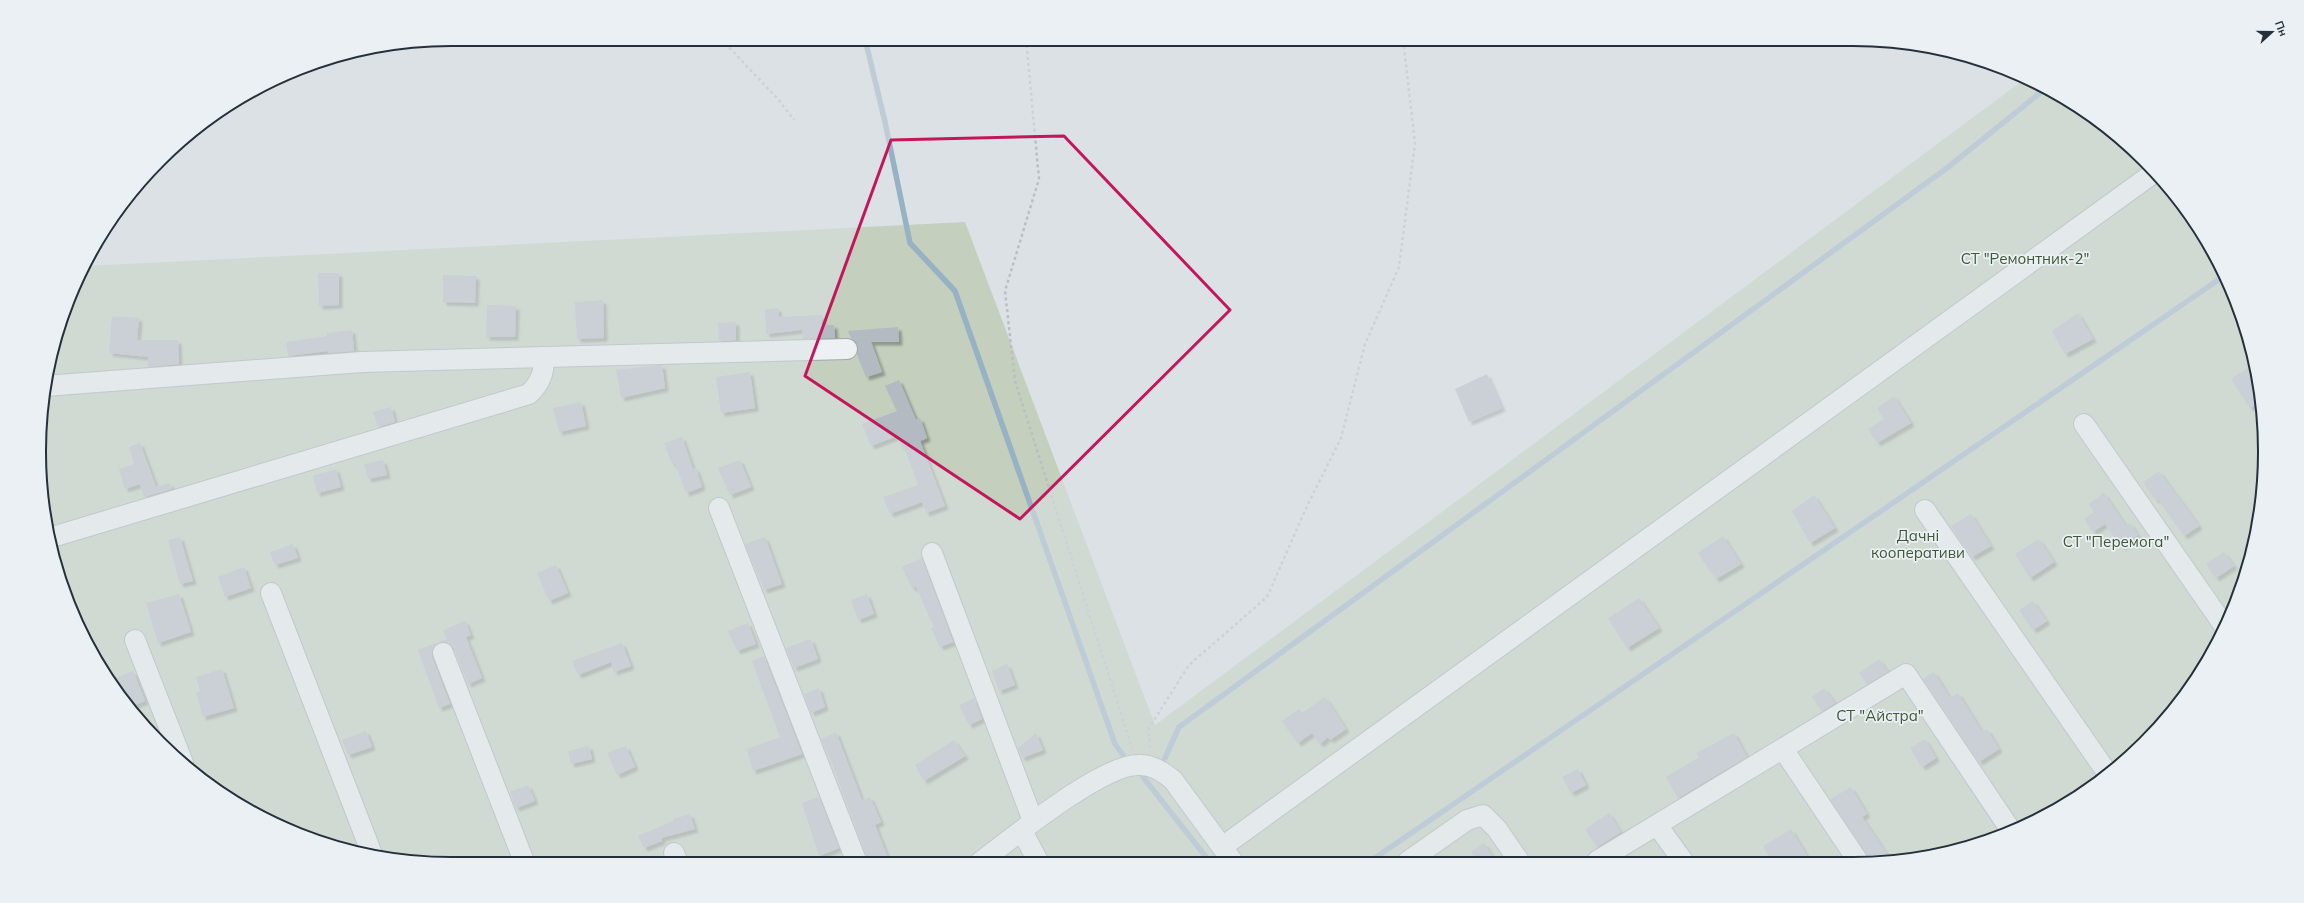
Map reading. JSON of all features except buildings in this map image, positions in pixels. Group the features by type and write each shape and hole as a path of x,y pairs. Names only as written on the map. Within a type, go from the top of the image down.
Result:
{"street":[{"path":"987,857 1028,826 1096,780 1144,765 1162,771 1173,780 1228,854 2149,176"},
{"path":"51,386 362,362 847,349"},
{"path":"55,536 530,394 538,385 544,372 544,357"},
{"path":"2084,424 2221,621"},
{"path":"719,508 855,857"},
{"path":"1925,510 2104,769"},
{"path":"932,553 1028,826 1037,857"},
{"path":"271,593 370,848"},
{"path":"135,640 178,750"},
{"path":"443,653 522,857"},
{"path":"1604,857 1906,674 2008,826"},
{"path":"1783,749 1855,857"},
{"path":"1413,857 1467,820 1483,815 1498,829 1516,857"},
{"path":"1657,825 1680,857"}],"path":[{"path":"728,46 777,98 794,120"},
{"path":"1027,46 1038,179 1006,291 1015,381 1144,765"},
{"path":"1144,765 1149,728 1189,665 1267,597 1307,506 1341,438 1365,344 1399,267 1415,143 1404,46"}],"highlighted area":[{"path":"1064,136 1230,310 1020,519 805,376 891,140"}],"green space":[{"path":"2020,82 2055,100 2078,114 2120,147 2139,165 2157,184 2190,226 2204,249 2227,296 2244,347 2250,372 2255,399 2258,452 2255,504 2250,531 2244,556 2227,607 2204,654 2190,677 2157,719 2120,756 2078,789 2055,803 2008,826 1983,835 1957,843 1905,854 1852,857 452,857 399,854 347,843 296,826 249,803 226,789 184,756 147,719 114,677 100,654 77,607 60,556 49,504 46,452 49,399 60,347 77,296 91,266 965,222 1155,725"}],"waterway":[{"path":"867,46 885,122 910,243 955,291 1115,744 1123,755"},
{"path":"1165,758 1179,727 1947,168 2041,92"},
{"path":"1376,857 2219,279"},
{"path":"1143,777 1206,857"}],"park label":[{"name":"СТ \"Ремонтник-2\"","path":"2025,259"},
{"name":"СТ \"Перемога\"","path":"2116,542"},
{"name":"Дачні кооперативи","path":"1918,544"},
{"name":"СТ \"Айстра\"","path":"1880,716"}]}
